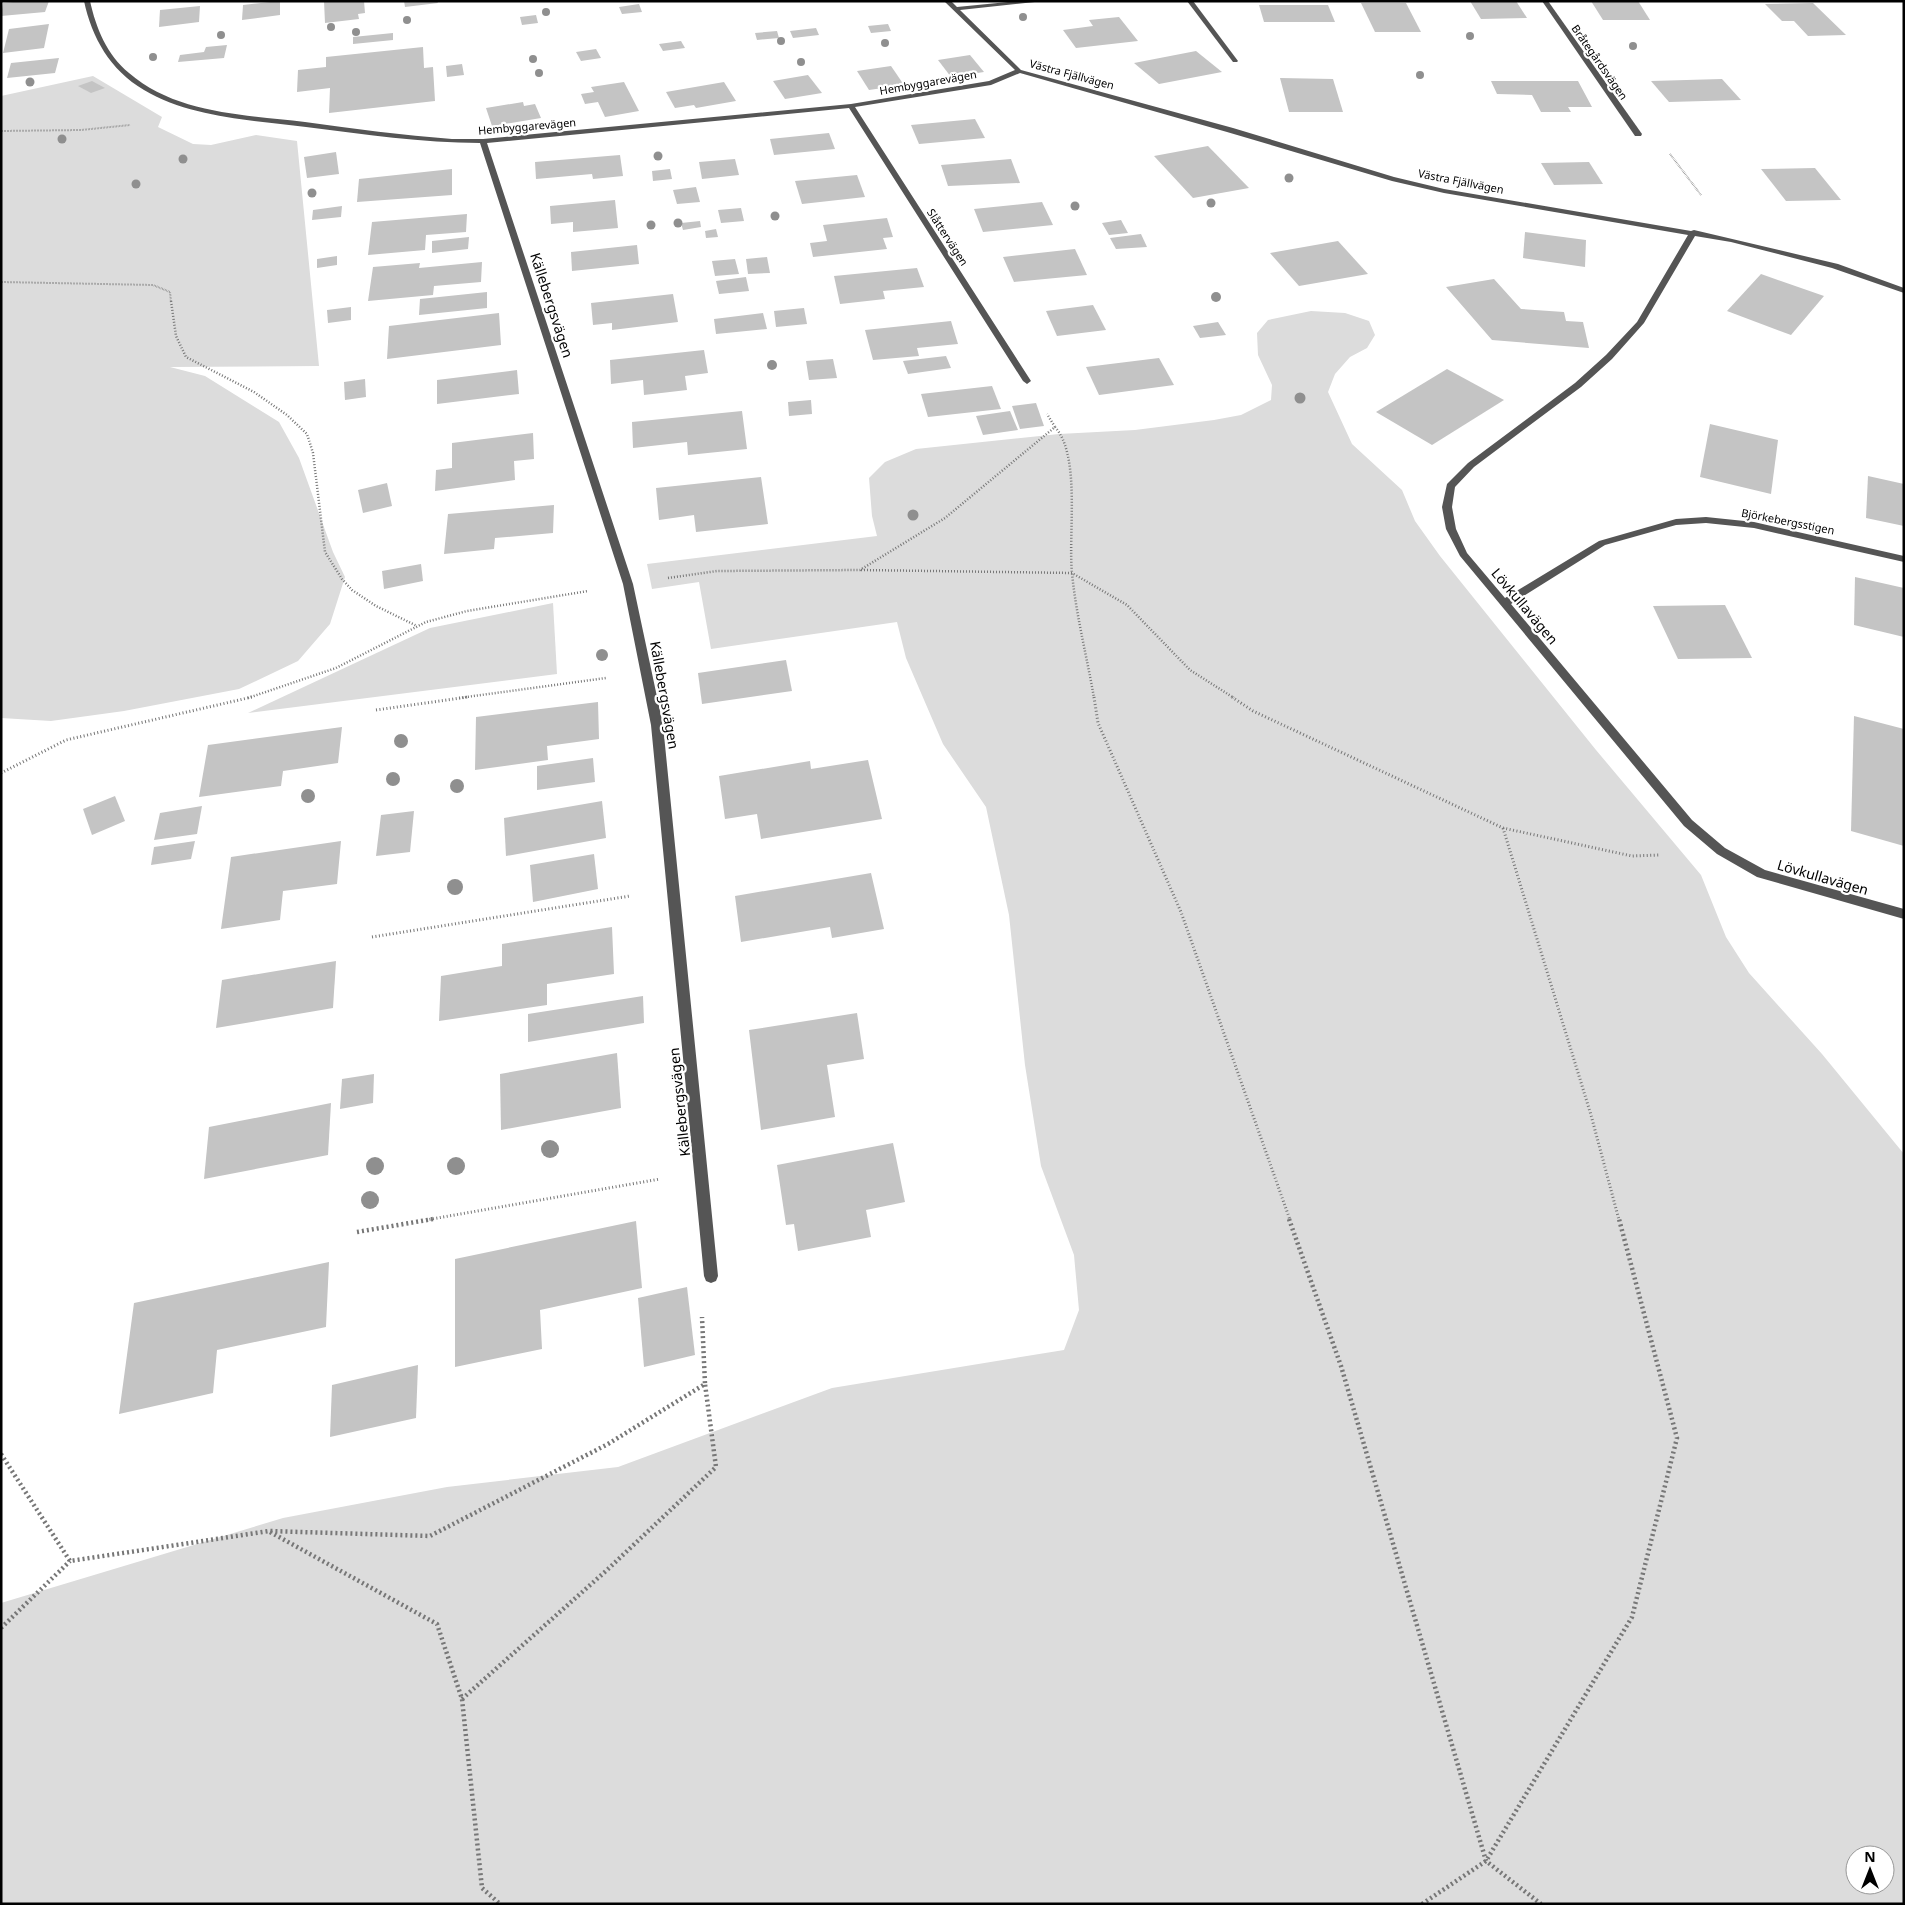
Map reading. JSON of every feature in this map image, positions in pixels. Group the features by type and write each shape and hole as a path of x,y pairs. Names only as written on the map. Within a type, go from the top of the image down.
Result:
{"street":[{"name":"Hembyggarevägen","path":"86,1 91,20 107,52 128,76 150,90 179,102 214,111 396,136 483,142 851,106 991,82 1018,71"},
{"path":"947,1 1018,71"},
{"path":"954,9 1041,1"},
{"path":"1190,1 1215,32 1235,62"},
{"name":"Bråtegårdsvägen","path":"1545,1 1638,134"},
{"name":"Västra Fjällvägen","path":"1018,71 1427,187 1694,232 1731,240 1835,266 1904,291"},
{"name":"Slåttervägen","path":"851,106 1027,381"},
{"name":"Källebergsvägen","path":"483,142 628,584 657,725 711,1276"},
{"name":"Lövkullavägen","path":"1694,232 1640,323 1609,357 1578,385 1471,465 1450,486 1447,507 1451,529 1463,554 1688,823 1720,851 1761,874 1904,914"},
{"name":"Björkebergsstigen","path":"1505,603 1602,543 1676,522 1706,520 1754,525 1904,559"}],"path":[{"path":"1,131 81,130 136,124"},
{"path":"1638,134 1651,138 1668,151 1731,240"},
{"path":"1,282 153,285 170,292 176,336 186,357 254,392 288,415 306,434 313,453 326,552 332,567 363,600 418,626"},
{"path":"1027,381 1055,427 1064,437 1071,478 1072,573 1098,723 1181,912 1342,1366 1486,1860 1541,1904"},
{"path":"860,570 945,518 1055,427"},
{"path":"1,773 13,765 66,740 111,728 240,701 295,684 336,668 418,626 467,611 717,571 860,570 1072,573 1128,605 1190,670 1253,711 1503,828 1632,856 1720,851"},
{"path":"376,710 646,673"},
{"path":"1422,1904 1486,1860 1632,1617 1677,1438 1591,1115 1503,828"},
{"path":"372,937 673,889"},
{"path":"357,1232 701,1172"},
{"path":"462,1699 606,1570 716,1467 705,1384 701,1301 711,1276"},
{"path":"1,1628 70,1561 269,1531 430,1536 608,1444 705,1384"},
{"path":"1,1454 70,1561"},
{"path":"269,1531 437,1624 462,1699 482,1888 500,1904"}],"shaded area":[{"path":"93,76 162,117 158,127 193,144 211,145 256,135 297,141 319,366 170,367 205,376 279,422 299,458 333,552 345,577 330,624 298,661 239,689 124,711 51,721 1,718 1,96"},
{"path":"1311,311 1345,313 1369,321 1375,335 1367,348 1350,357 1335,374 1328,392 1352,444 1402,490 1415,521 1440,556 1596,750 1701,875 1726,937 1749,973 1822,1054 1904,1154 1904,1904 1,1904 1,1603 283,1518 447,1487 618,1467 832,1388 1064,1350 1079,1310 1074,1255 1041,1166 1025,1065 1009,915 986,807 943,744 906,658 897,622 711,649 699,582 652,589 647,564 877,536 872,516 869,478 885,462 916,449 1059,434 1135,430 1241,415 1271,400 1272,385 1258,355 1257,333 1268,320"},
{"path":"553,603 557,674 248,713 430,628"}],"building":[{"path":"49,1 45,12 1,16 3,3"},
{"path":"280,1 280,15 242,20 243,5"},
{"path":"324,1 364,1 365,13 358,14 359,19 325,23"},
{"path":"404,1 437,1 438,3 405,7"},
{"path":"1470,1 1516,1 1527,18 1481,19"},
{"path":"1591,1 1638,1 1650,20 1603,20"},
{"path":"1361,3 1406,3 1421,32 1375,32"},
{"path":"1813,3 1846,35 1808,36 1794,21 1782,21 1765,4"},
{"path":"639,4 642,12 622,14 619,7"},
{"path":"1259,5 1328,5 1335,22 1264,22"},
{"path":"200,6 199,22 159,27 160,10"},
{"path":"536,15 538,23 522,25 520,17"},
{"path":"1119,17 1138,41 1076,48 1063,30 1093,26 1089,20"},
{"path":"49,24 44,48 3,53 9,29"},
{"path":"888,24 891,31 871,33 868,26"},
{"path":"816,28 819,35 793,38 790,31"},
{"path":"777,31 779,38 757,40 755,33"},
{"path":"393,33 393,40 353,44 353,37"},
{"path":"681,41 685,48 663,51 659,44"},
{"path":"227,45 224,58 178,62 180,55 204,52 206,47"},
{"path":"423,47 424,68 433,67 435,101 329,113 330,88 297,92 298,70 326,67 326,57"},
{"path":"596,49 601,58 581,61 576,52"},
{"path":"1196,51 1222,72 1159,84 1134,63"},
{"path":"970,55 984,72 951,77 938,60"},
{"path":"59,58 55,73 7,78 11,63"},
{"path":"462,64 464,75 447,77 446,66"},
{"path":"891,66 904,85 869,90 857,71"},
{"path":"808,75 822,93 785,99 773,81"},
{"path":"1280,78 1333,79 1343,112 1289,112"},
{"path":"1722,79 1741,100 1669,102 1651,81"},
{"path":"92,81 105,88 91,93 78,86"},
{"path":"1491,81 1578,81 1592,107 1568,107 1571,112 1541,112 1532,95 1497,94"},
{"path":"624,82 639,111 605,117 598,102 585,104 581,94 594,92 591,87"},
{"path":"724,82 736,101 696,108 694,105 675,108 666,92"},
{"path":"523,102 524,106 535,104 541,118 492,126 486,108"},
{"path":"975,119 985,138 919,144 911,125"},
{"path":"829,133 835,149 774,155 770,139"},
{"path":"1208,146 1249,188 1193,198 1154,156"},
{"path":"336,152 339,174 307,178 304,157"},
{"path":"620,155 623,176 593,179 592,174 536,179 535,162"},
{"path":"735,159 739,175 702,179 699,162"},
{"path":"1011,159 1020,183 948,186 941,165"},
{"path":"1589,162 1603,184 1554,185 1541,163"},
{"path":"1815,168 1841,200 1786,201 1761,169"},
{"path":"452,169 452,195 357,202 359,179"},
{"path":"670,169 672,179 653,181 652,171"},
{"path":"857,175 865,197 802,204 795,181"},
{"path":"696,187 700,202 677,204 673,190"},
{"path":"615,200 618,228 573,232 573,222 551,224 550,206"},
{"path":"1042,202 1053,225 983,232 974,209"},
{"path":"342,206 341,217 312,220 313,210"},
{"path":"741,208 744,221 721,223 718,210"},
{"path":"467,214 466,232 426,235 425,250 368,255 372,222"},
{"path":"887,218 893,237 883,238 887,249 813,257 810,243 827,241 823,225"},
{"path":"1121,220 1128,233 1109,235 1102,223"},
{"path":"700,221 701,227 683,230 681,223"},
{"path":"716,229 718,237 706,238 705,231"},
{"path":"1525,232 1586,240 1585,267 1523,258"},
{"path":"1141,234 1147,247 1116,249 1110,238"},
{"path":"469,237 468,249 432,253 432,241"},
{"path":"1338,241 1368,274 1299,286 1270,253"},
{"path":"637,245 639,264 572,271 571,252"},
{"path":"1075,249 1087,275 1014,282 1003,257"},
{"path":"337,256 337,265 317,268 317,259"},
{"path":"767,257 770,273 748,274 746,259"},
{"path":"735,259 739,274 715,276 712,261"},
{"path":"482,262 481,282 434,286 433,295 368,301 373,267 420,263 419,268"},
{"path":"917,268 924,287 883,291 885,299 840,304 834,276"},
{"path":"1761,274 1824,296 1791,335 1727,311"},
{"path":"746,277 749,291 719,294 716,281"},
{"path":"1494,279 1521,309 1564,312 1566,321 1583,322 1589,348 1492,340 1446,287"},
{"path":"487,292 487,308 419,315 420,299"},
{"path":"673,294 678,322 612,330 612,323 593,325 591,303"},
{"path":"1093,305 1106,330 1057,336 1046,311"},
{"path":"351,307 351,320 328,323 327,310"},
{"path":"804,308 807,324 776,327 774,311"},
{"path":"499,313 501,345 387,359 389,326"},
{"path":"763,313 767,329 716,334 714,319"},
{"path":"951,321 958,344 917,348 919,356 873,360 865,330"},
{"path":"1218,322 1226,335 1200,338 1193,326"},
{"path":"704,350 708,373 685,376 687,390 644,395 643,380 611,384 610,360"},
{"path":"946,356 951,368 908,374 903,361"},
{"path":"1159,358 1174,385 1099,395 1086,367"},
{"path":"833,359 837,378 809,380 806,361"},
{"path":"1447,369 1504,400 1432,445 1376,412"},
{"path":"517,370 519,394 437,404 437,380"},
{"path":"365,379 366,397 345,400 344,382"},
{"path":"992,386 1001,409 928,417 921,394"},
{"path":"811,400 812,414 789,416 788,402"},
{"path":"1036,403 1044,426 1020,429 1012,406"},
{"path":"742,411 747,449 688,455 687,442 633,448 632,422"},
{"path":"1010,411 1018,430 983,435 976,416"},
{"path":"1710,424 1778,440 1771,494 1700,477"},
{"path":"533,433 534,459 514,461 515,480 435,491 436,470 452,468 452,443"},
{"path":"1868,476 1904,484 1904,526 1866,518"},
{"path":"761,477 768,524 696,532 694,515 659,520 656,488"},
{"path":"387,483 392,506 363,513 358,490"},
{"path":"554,505 553,533 495,538 494,549 444,554 448,514"},
{"path":"421,564 423,581 384,589 382,571"},
{"path":"1855,577 1904,588 1904,637 1854,625"},
{"path":"1725,605 1752,658 1678,659 1653,606"},
{"path":"786,660 792,691 702,704 698,673"},
{"path":"598,702 599,739 547,746 548,760 475,770 476,717"},
{"path":"1854,716 1904,729 1904,846 1851,831"},
{"path":"342,727 338,763 283,771 281,786 199,797 208,745"},
{"path":"593,758 595,782 537,790 537,766"},
{"path":"868,760 882,819 761,839 757,814 725,819 719,776 810,761 811,769"},
{"path":"115,796 125,821 92,835 83,809"},
{"path":"602,801 606,838 506,856 504,818"},
{"path":"202,806 197,834 154,840 160,813"},
{"path":"414,811 410,852 376,856 381,815"},
{"path":"195,841 191,859 151,865 154,847"},
{"path":"341,841 337,884 283,891 280,920 221,929 231,857"},
{"path":"594,854 598,889 533,902 530,865"},
{"path":"871,873 884,929 832,938 830,927 741,942 735,896"},
{"path":"612,927 614,974 547,984 547,1005 439,1021 441,976 502,966 502,944"},
{"path":"336,961 333,1008 216,1028 222,980"},
{"path":"643,996 644,1023 528,1042 528,1014"},
{"path":"857,1013 864,1059 827,1065 835,1117 761,1130 749,1030"},
{"path":"617,1053 621,1108 501,1130 500,1074"},
{"path":"374,1074 373,1103 340,1109 342,1079"},
{"path":"331,1103 328,1155 204,1179 209,1127"},
{"path":"893,1143 905,1202 866,1210 871,1237 798,1251 794,1224 786,1225 777,1165"},
{"path":"636,1221 642,1288 540,1310 542,1349 455,1367 455,1259"},
{"path":"329,1262 326,1327 217,1350 213,1393 119,1414 134,1303"},
{"path":"687,1287 695,1355 644,1367 638,1298"},
{"path":"418,1365 416,1418 330,1437 332,1385"}]}
